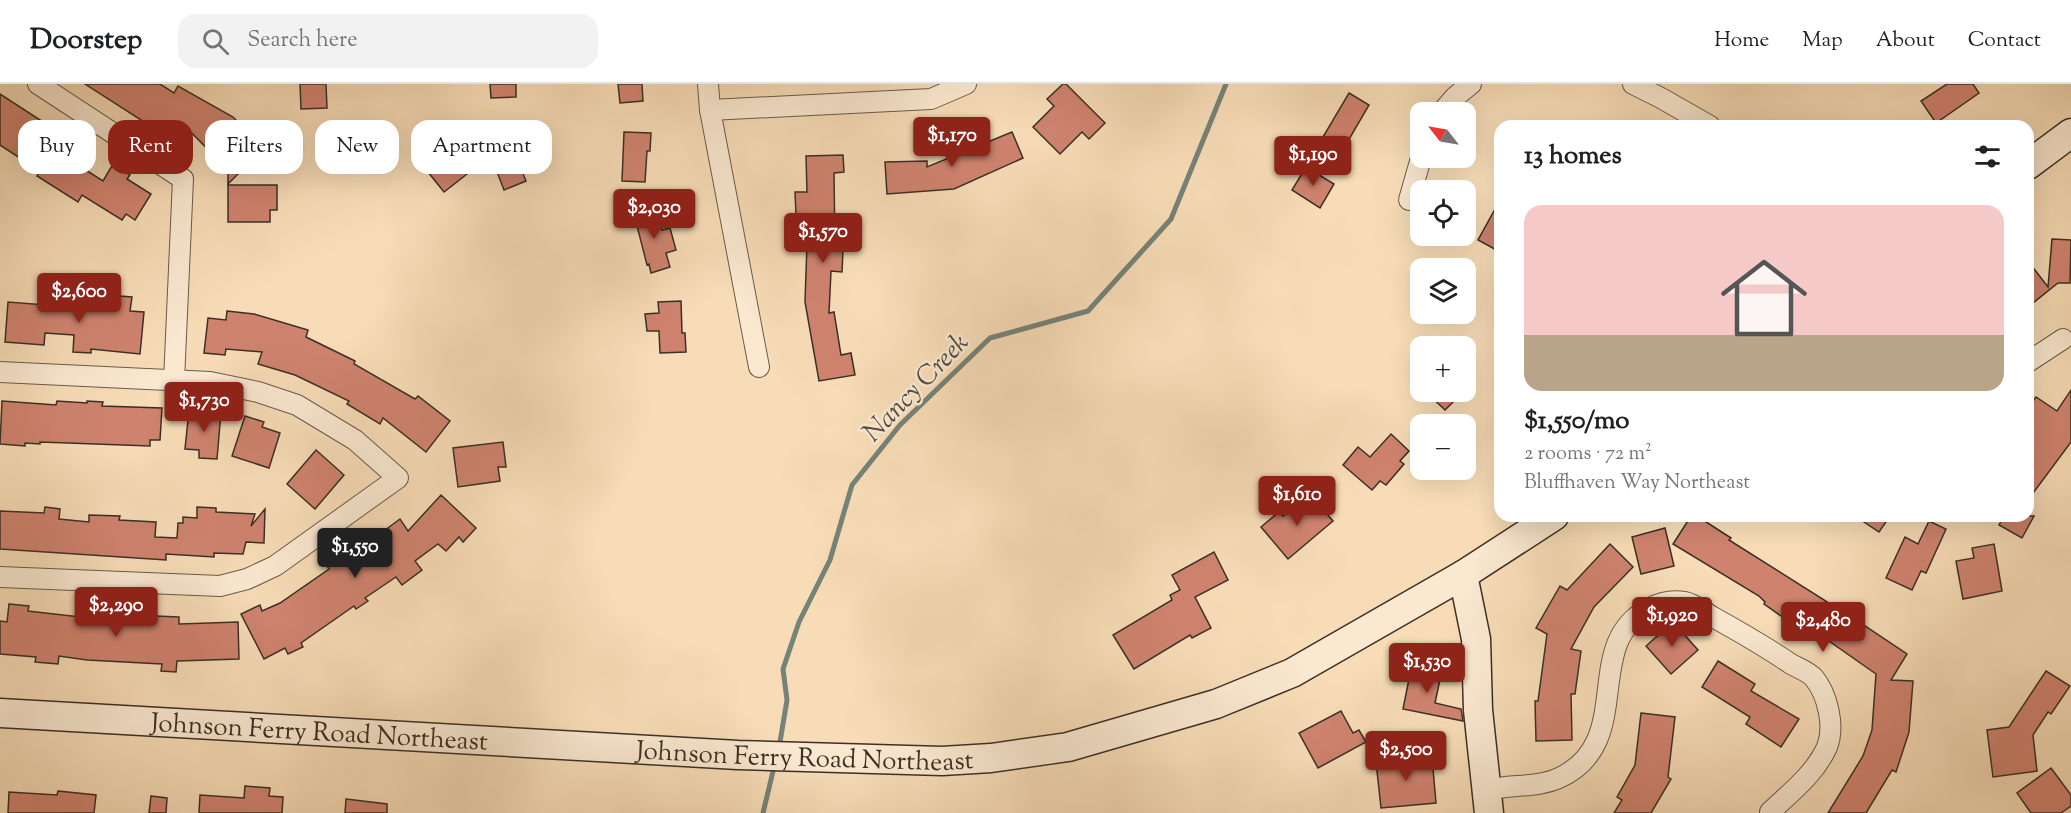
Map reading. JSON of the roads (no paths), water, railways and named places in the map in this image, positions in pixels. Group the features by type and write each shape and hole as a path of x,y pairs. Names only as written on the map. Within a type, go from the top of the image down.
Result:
{"main road":[{"path":"2034,161 2071,133"},
{"name":"Johnson Ferry Road Northeast","path":"0,712 738,755 942,761 990,758 1068,747 1216,704 1292,673 1463,575 1545,522"},
{"path":"1463,575 1476,639 1478,710 1488,802"}],"street":[{"path":"38,84 183,179 174,381"},
{"path":"708,84 710,110 759,367"},
{"path":"710,110 931,99 966,84"},
{"path":"1451,102 1471,84"},
{"path":"1633,84 1700,120"},
{"path":"1409,200 1418,168"},
{"path":"2034,359 2063,339"},
{"path":"0,372 210,382 258,392 297,405 355,440 398,478 275,566 247,579 220,586 0,577"},
{"path":"1488,802 1557,779 1577,768 1591,753 1605,721 1611,661 1620,637 1632,618 1651,607 1673,600 1688,603 1755,640 1814,678 1826,700 1830,726 1827,747 1808,776 1770,812"}],"waterway":[{"name":"Nancy Creek","path":"779,748 787,700 783,669 799,622 830,560 852,485 900,425 990,338 1088,311 1171,219 1226,84"},
{"name":"Nancy Creek","path":"763,813 775,763"}]}
